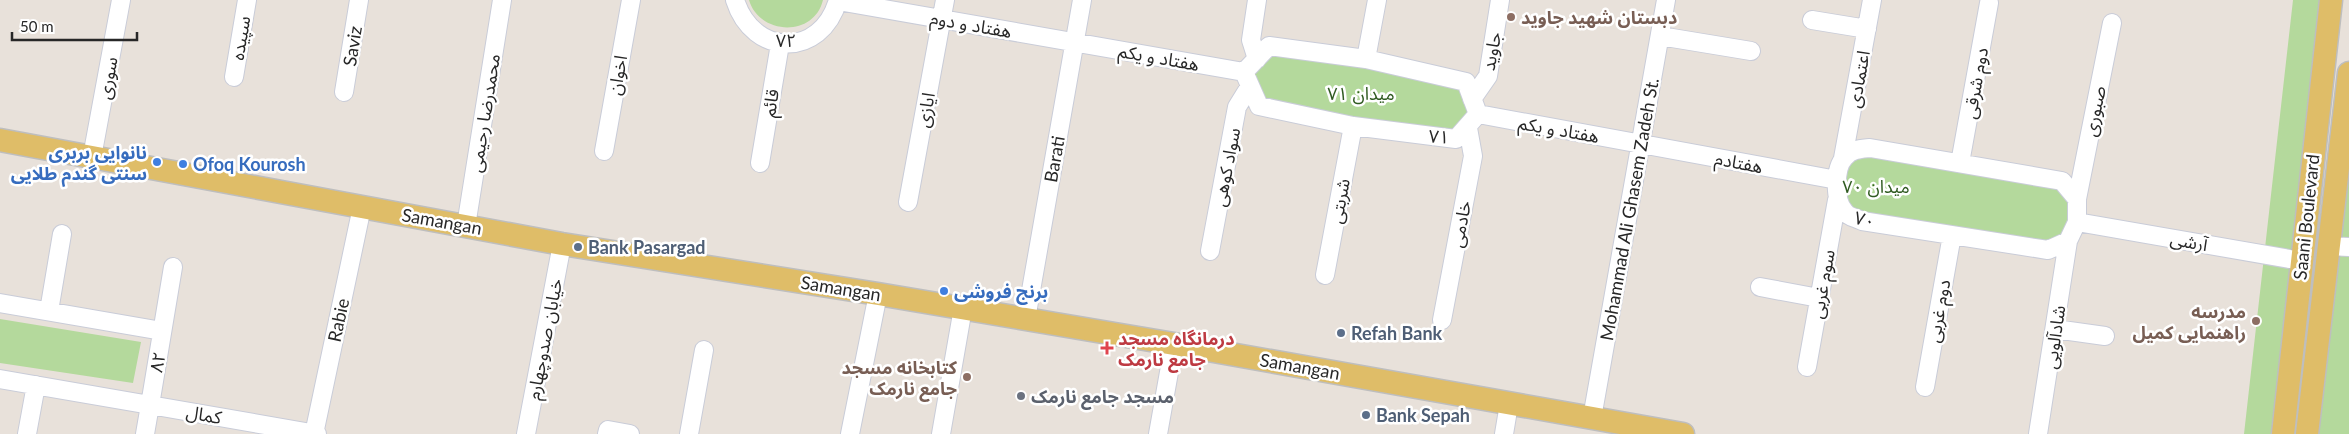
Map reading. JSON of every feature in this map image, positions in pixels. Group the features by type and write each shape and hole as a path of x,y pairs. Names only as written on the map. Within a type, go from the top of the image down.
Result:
{"main road":[{"name":"Saani Boulevard","path":"2283,434 2326,3"},
{"name":"Saani Boulevard","path":"2307,434 2339,246 2349,73"},
{"name":"Samangan","path":"0,140 562,244 963,308 1683,434"}],"street":[{"name":"سوری","path":"92,157 121,0"},
{"name":"سپیده","path":"234,77 247,0"},
{"name":"Saviz","path":"344,92 359,0"},
{"name":"محمدرضا رحیمی","path":"466,226 502,0"},
{"name":"اخوان","path":"604,151 631,0"},
{"name":"۷۲","path":"735,0 740,15 750,29 764,39 780,44 796,43 811,38 824,28 833,15 838,0"},
{"name":"هفتاد و دوم","path":"838,0 1074,42"},
{"name":"ایازی","path":"908,202 945,0"},
{"name":"Barati","path":"1026,319 1082,0"},
{"path":"1257,0 1250,40 1257,59"},
{"path":"1366,59 1377,0"},
{"name":"جاوید","path":"1473,114 1488,76 1500,0"},
{"name":"Mohammad Ali Ghasem Zadeh St.","path":"1592,418 1666,0"},
{"name":"اعتمادی","path":"1844,158 1872,0"},
{"name":"دوم شرقی","path":"1960,163 1989,3"},
{"path":"1812,20 1867,29"},
{"name":"صبوری","path":"2076,199 2112,23"},
{"path":"1660,36 1751,51"},
{"name":"هفتاد و یکم","path":"1074,42 1247,79"},
{"name":"قائم","path":"760,163 780,44"},
{"path":"1247,79 1257,59 1269,46 1366,59 1466,82 1473,114"},
{"name":"۷۱","path":"1247,79 1258,106 1353,126 1456,140 1473,114"},
{"name":"سواد کوهی","path":"1210,251 1237,108 1247,79"},
{"name":"هفتاد و یکم","path":"1473,114 1641,143"},
{"name":"خادمی","path":"1442,320 1473,156 1473,114"},
{"name":"شربتی","path":"1325,275 1353,126"},
{"name":"هفتادم","path":"1641,143 1837,180"},
{"path":"1844,158 1854,150 1870,148 2062,181 2076,199 2077,222 2068,241"},
{"name":"۷۰","path":"1844,158 1837,180 1837,200 1846,214 1862,221 2048,250 2068,241"},
{"name":"سوم غربی","path":"1807,367 1837,200"},
{"name":"Rabie","path":"315,434 362,206"},
{"name":"آرشی","path":"2077,222 2301,261"},
{"path":"49,311 62,234"},
{"name":"دوم غربی","path":"1925,387 1952,234"},
{"name":"شادآلویی","path":"2038,434 2068,241"},
{"name":"خیابان صدوچهارم","path":"526,434 562,244"},
{"path":"162,331 173,267"},
{"path":"1760,287 1819,298"},
{"path":"850,434 878,294"},
{"name":"۸۲","path":"0,303 162,331 145,434"},
{"path":"941,434 963,308"},
{"path":"2055,329 2105,336"},
{"path":"1158,434 1174,344"},
{"path":"689,434 704,350"},
{"path":"0,379 150,405"},
{"path":"27,434 36,385"},
{"path":"1504,434 1509,404"},
{"name":"کمال","path":"150,405 315,434"},
{"path":"607,434 608,430 630,434"}],"green space":[{"path":"749,0 823,0 818,12 809,21 798,26 786,27 774,25 764,20 755,12"},
{"path":"2293,0 2331,0 2283,434 2244,434"},
{"name":"میدان ۷۱","path":"1269,46 1466,82 1478,114 1456,139 1259,106 1244,72"},
{"path":"2349,73 2349,434 2307,434"},
{"name":"میدان ۷۰","path":"1854,150 2062,181 2077,222 2048,250 1846,214 1837,180"},
{"path":"0,319 141,342 133,383 0,363"}],"place":[{"name":"دبستان شهید جاوید","path":"1511,17"},
{"name":"نانوایی بربری سنتی گندم طلایی","path":"157,162"},
{"name":"Ofoq Kourosh","path":"183,164"},
{"name":"Bank Pasargad","path":"578,247"},
{"name":"برنج فروشی","path":"944,291"},
{"name":"مدرسه راهنمایی کمیل","path":"2256,321"},
{"name":"Refah Bank","path":"1341,333"},
{"name":"درمانگاه مسجد جامع نارمک","path":"1107,348"},
{"name":"کتابخانه مسجد جامع نارمک","path":"967,377"},
{"name":"مسجد جامع نارمک","path":"1021,396"},
{"name":"Bank Sepah","path":"1366,415"}]}
